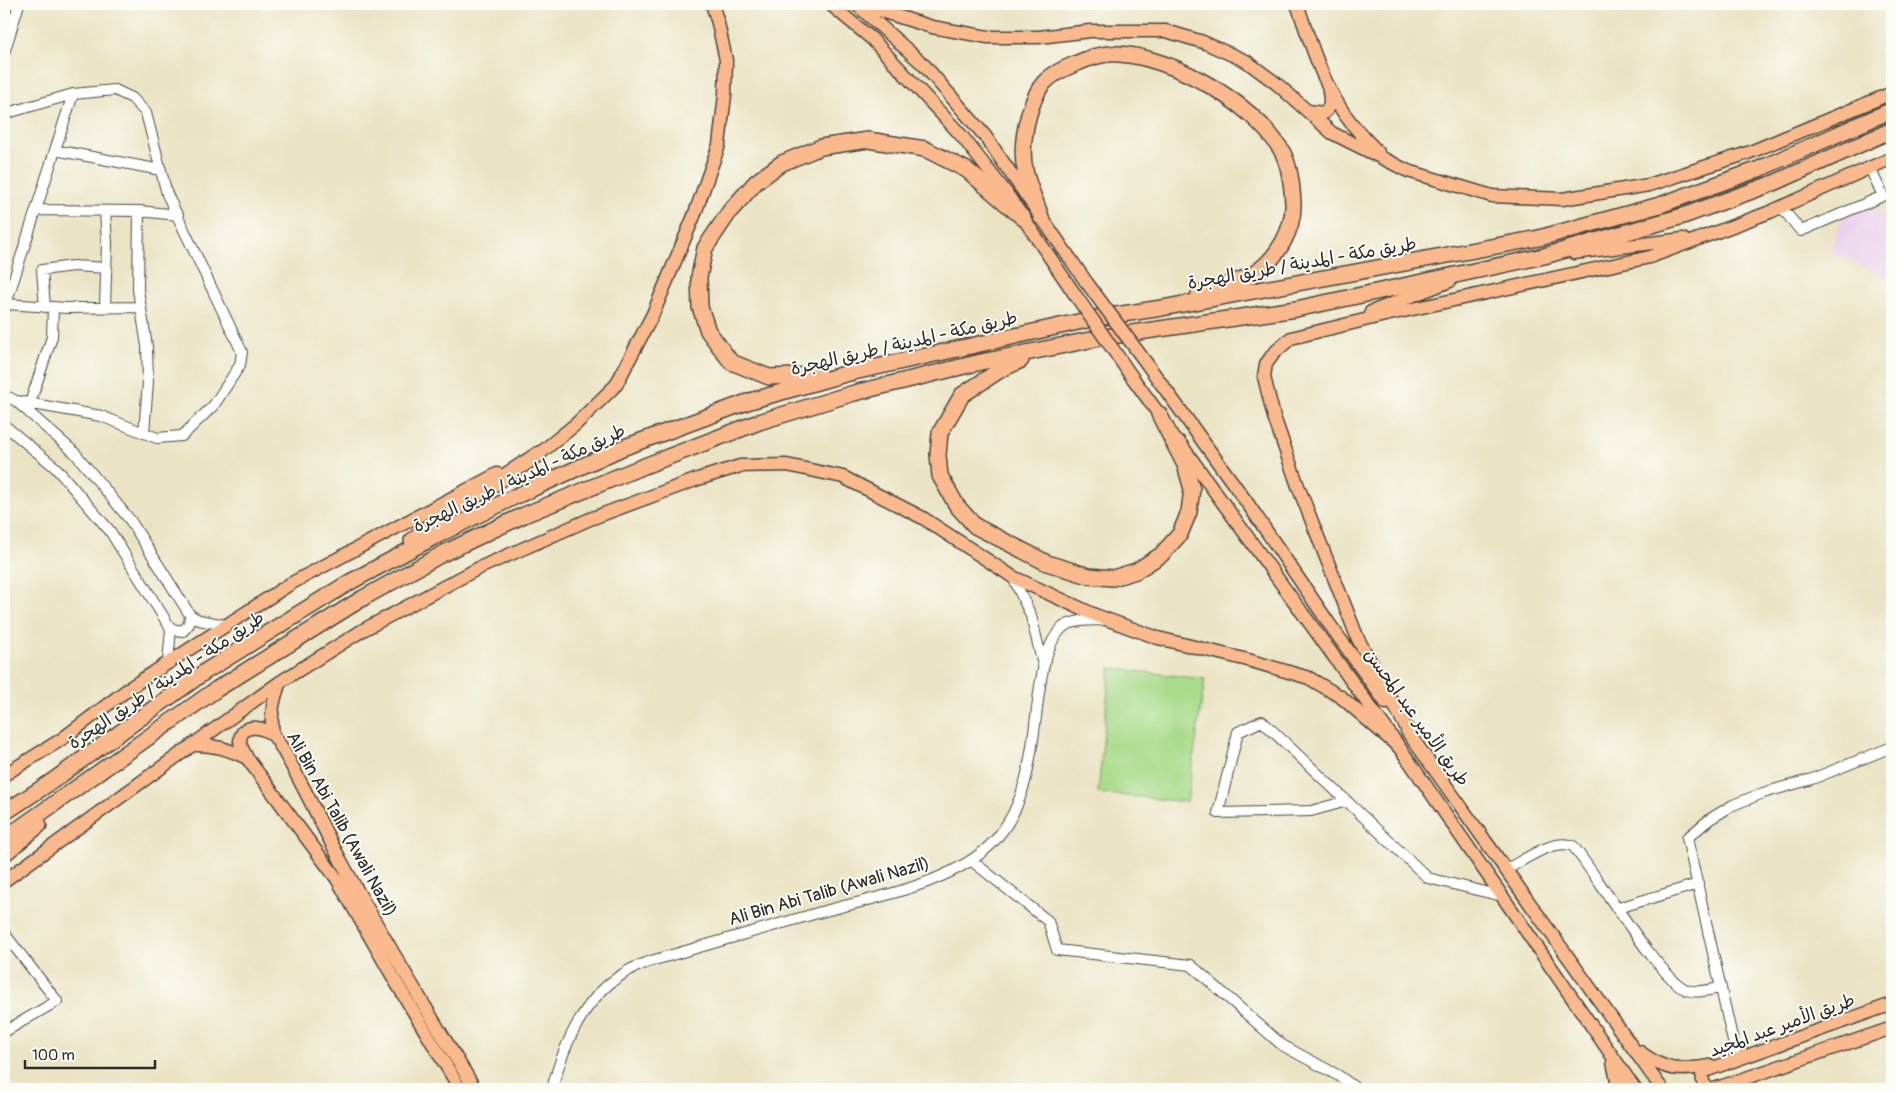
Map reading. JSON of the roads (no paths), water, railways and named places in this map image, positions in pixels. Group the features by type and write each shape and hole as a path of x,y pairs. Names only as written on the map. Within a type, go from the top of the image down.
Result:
{"highway":[{"path":"1041,217 1025,170 1023,134 1032,106 1043,84 1067,67 1092,57 1118,53 1157,60 1207,83 1262,124 1281,149 1292,189 1293,210 1291,225 1280,246 1276,253 1255,273 1162,308"},
{"name":"طريق مكة - المدينة / طريق الهجرة","path":"4,813 51,782 206,671 350,582 514,497 622,448 750,401 845,374 1096,318 1162,308 1548,235 1660,205 1759,169 1892,110"},
{"path":"1474,272 1544,256 1683,216 1774,183 1892,130"},
{"path":"845,374 769,378 732,362 708,331 699,299 699,276 705,248 730,211 756,182 782,164 821,147 868,140 924,149 967,170 1023,218"},
{"name":"طريق مكة - المدينة / طريق الهجرة","path":"4,839 239,675 363,598 444,553 524,515 634,470 759,422 854,392 981,362 1105,337 1296,309 1474,272"},
{"path":"1040,350 1000,370 962,395 940,432 938,455 940,476 957,506 975,526 1046,563 1089,576 1113,578 1136,570 1161,555 1180,534 1189,512 1192,488 1185,465 1159,414"},
{"path":"382,565 441,518 539,454"},
{"path":"4,802 147,714"},
{"path":"4,854 134,748"}],"main road":[{"path":"4,776 62,738 168,662 290,584 539,454 576,424 616,385 653,314 694,216 719,145 725,95 726,60 712,4"},
{"name":"طريق الأمير عبد المحسن","path":"830,4 872,39 961,135 1023,218 1132,377 1400,748 1635,1089"},
{"name":"طريق الأمير عبد المحسن","path":"856,4 924,65 985,136 1003,160 1087,283 1248,504 1362,670 1662,1089"},
{"path":"868,4 887,13 932,27 988,37 1039,37 1090,32 1166,31 1203,42 1246,61 1277,84 1332,133 1408,171 1492,196 1562,199 1649,185 1748,153 1892,93"},
{"path":"1296,4 1330,88 1351,123 1383,158"},
{"path":"1308,111 1324,113 1328,110 1331,100 1330,88"},
{"path":"1411,736 1358,639 1310,522 1267,394 1264,377 1266,364 1274,352 1291,338 1650,257 1781,208 1892,158"},
{"path":"1544,256 1706,236"},
{"path":"1326,330 1474,272"},
{"path":"4,881 280,682 363,630 479,568 590,519 698,479 740,466 788,465 843,477 923,518 1013,577 1108,619 1158,638 1248,660 1308,678 1341,697 1400,748"},
{"path":"273,734 272,706 280,682"},
{"name":"Ali Bin Abi Talib (Awali Nazil)","path":"460,1089 392,977 337,880 247,758 240,742 247,730 255,727 273,734 350,877 475,1089"},
{"path":"192,745 207,744 220,746 247,758"},
{"name":"طريق الأمير عبد المجيد","path":"1709,1089 1703,1083 1702,1072 1892,1004"},
{"path":"1714,1089 1725,1087 1892,1028"},
{"path":"1630,1044 1655,1062 1671,1069 1720,1065"},
{"path":"1612,1057 1617,1080 1615,1089"}],"street":[{"path":"4,53 19,4"},
{"path":"4,114 74,94 115,90 132,98 146,112 167,194 242,352 240,365 214,406 182,436 157,438 101,416 16,401"},
{"path":"74,94 5,307 141,307"},
{"path":"56,150 161,170"},
{"path":"1781,208 1801,231 1883,196 1870,168"},
{"path":"36,210 139,211 178,215"},
{"path":"105,211 107,268 105,307"},
{"path":"139,211 138,290 147,355 148,382 144,433"},
{"path":"30,403 52,338 42,270 73,266 107,268"},
{"path":"4,394 16,401 75,453 130,520 190,615 199,620 225,625"},
{"path":"4,425 56,468 110,531 171,629 168,662"},
{"path":"1013,577 1031,616 1043,666"},
{"path":"171,629 183,631 189,624 190,615"},
{"path":"1043,666 1053,641 1061,628 1074,622 1108,619"},
{"name":"Ali Bin Abi Talib (Awali Nazil)","path":"552,1089 565,1048 578,1021 601,990 622,974 651,961 928,882 972,861 996,838 1014,812 1026,781 1043,666"},
{"path":"1346,801 1311,811 1218,813 1238,732 1262,721 1428,878 1502,896"},
{"path":"1737,1059 1687,838 1710,819 1733,805 1812,778 1892,747"},
{"path":"1505,870 1550,846 1568,844 1573,846 1656,961 1675,984 1688,991 1721,988"},
{"path":"972,861 1048,921 1057,950 1191,965 1282,1045 1339,1076 1357,1089"},
{"path":"1618,908 1698,884"},
{"path":"4,934 57,1001 4,1032"}]}
